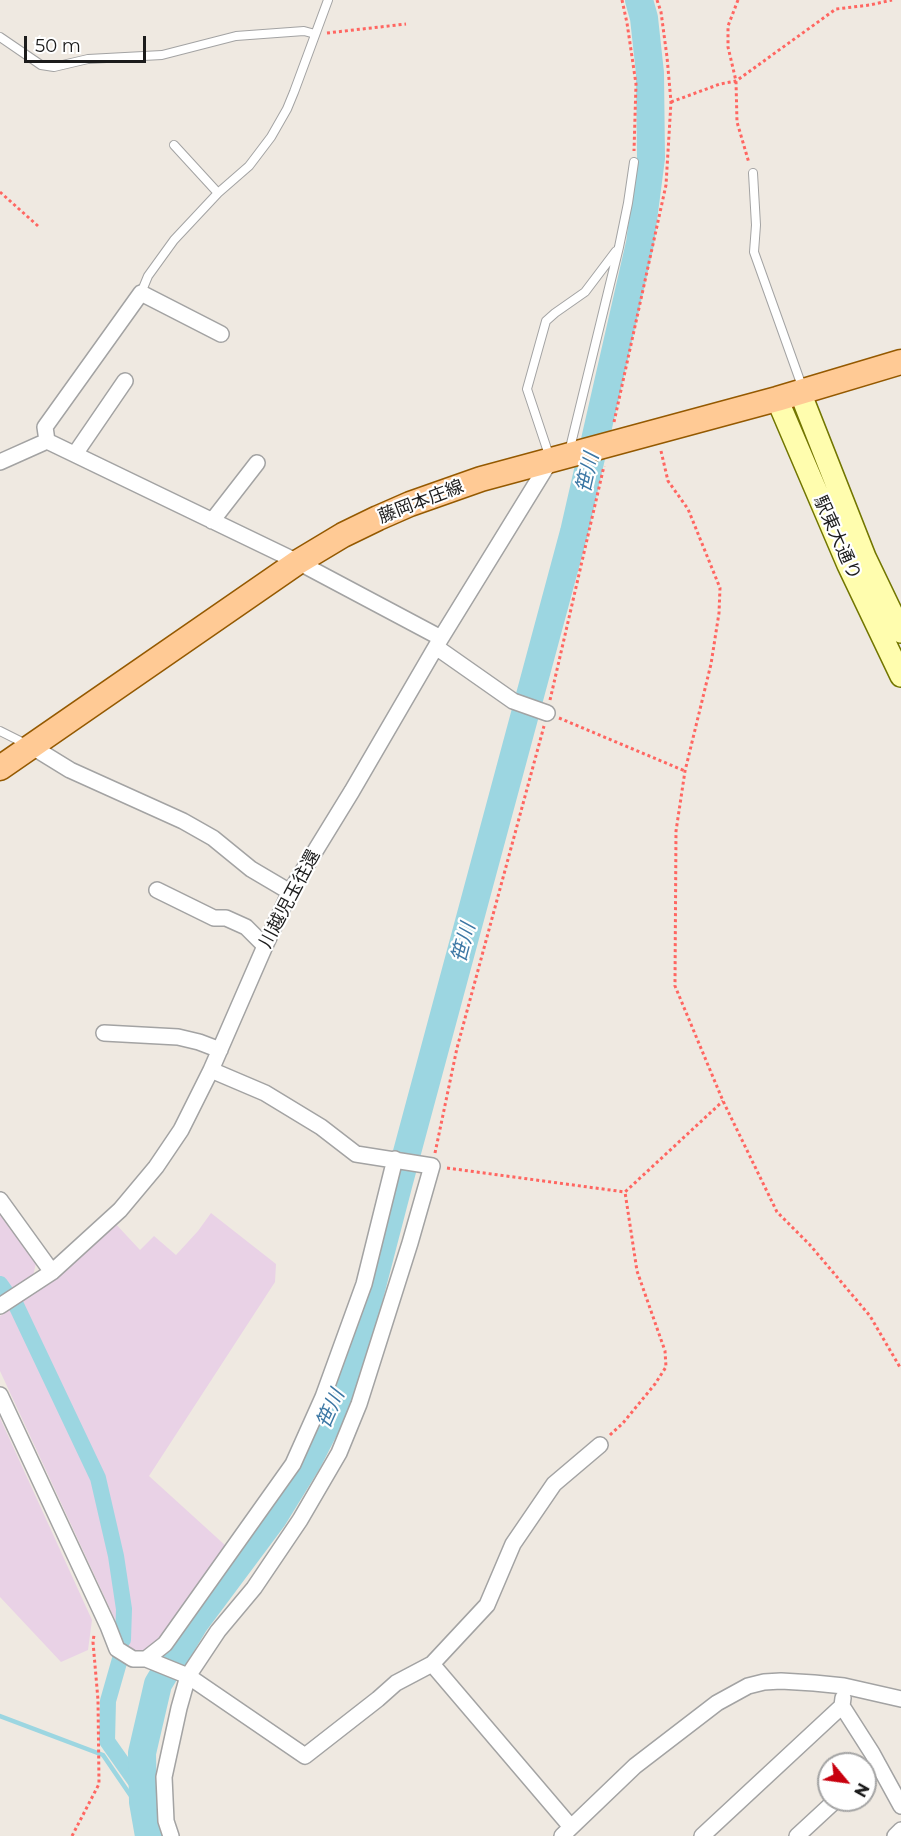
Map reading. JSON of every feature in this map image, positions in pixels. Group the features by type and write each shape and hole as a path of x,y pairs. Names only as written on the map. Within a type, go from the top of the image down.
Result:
{"main road":[{"name":"藤岡本庄線","path":"0,768 298,562 343,535 378,518 481,479 794,394 901,362"}],"street":[{"path":"47,441 45,427 141,293 221,334"},
{"path":"75,454 125,381"},
{"name":"駅東大通り","path":"794,394 865,557 901,632"},
{"name":"駅東大通り","path":"794,394 848,565 901,676"},
{"path":"0,462 47,441 298,562 438,643 513,701 547,713"},
{"name":"川越児玉往還","path":"0,1306 52,1272 120,1210 156,1167 181,1130 211,1070 290,892 438,643 564,457"},
{"path":"212,520 257,463"},
{"path":"31,746 70,771 183,821 213,838 252,869 290,892"},
{"path":"157,890 214,918 226,918 246,927 265,946"},
{"path":"104,1033 178,1037 220,1050"},
{"path":"171,1836 166,1821 164,1777 178,1708 188,1676 218,1631 254,1588 287,1539 339,1453 359,1404 429,1166 356,1154 321,1127 265,1093 211,1070"},
{"path":"151,1662 293,1464 323,1397 364,1284 395,1159"},
{"path":"0,1200 52,1272"},
{"path":"0,1395 117,1649 133,1659 151,1662 188,1676 305,1756 404,1677 432,1664 487,1605 513,1544 554,1484 600,1445"},
{"path":"432,1664 567,1831 636,1766 733,1693 764,1682 781,1681 844,1686 901,1699"},
{"path":"844,1686 842,1706 871,1752"},
{"path":"702,1836 842,1706"},
{"path":"877,1762 901,1806"},
{"path":"797,1836 823,1812"},
{"path":"895,1836 901,1830"}],"lane":[{"path":"141,293 148,276 174,240 218,193 249,166 271,137 287,109 328,0"},
{"path":"0,37 41,65 54,67 88,59 162,55 236,36 304,31 315,34"},
{"path":"174,145 218,193"},
{"path":"564,457 619,247 634,162"},
{"path":"753,173 756,225 753,252 794,394"},
{"path":"564,457 527,389 546,321 585,292 619,247"},
{"path":"0,731 31,746"}],"path":[{"path":"622,0 636,84 634,162"},
{"path":"625,1192 429,1166 457,1048 547,713 666,184 671,102 664,34 657,0"},
{"path":"738,0 728,26 728,47 736,81 737,122 753,173"},
{"path":"671,102 720,84 736,81 836,9 892,0"},
{"path":"315,34 406,24"},
{"path":"0,192 38,226"},
{"path":"656,432 668,481 688,509 720,588 719,613 711,664 685,771 676,831 675,986 723,1101 777,1212 810,1245 870,1316 901,1369"},
{"path":"547,713 685,771"},
{"path":"625,1192 723,1101"},
{"path":"600,1445 623,1423 655,1384 666,1366 665,1351 637,1271 625,1192"},
{"path":"72,1836 99,1784 98,1700 93,1642 95,1627 104,1618"}],"shaded area":[{"path":"0,1213 36,1263 33,1276 8,1292 0,1280"},
{"path":"211,1213 276,1264 275,1282 149,1476 226,1546 168,1628 152,1645 144,1650 132,1651 125,1645 126,1613 119,1563 101,1480 17,1303 113,1221 140,1250 154,1236 176,1255"},
{"path":"13,1308 96,1482 107,1530 120,1608 121,1624 118,1626 0,1371 0,1316"},
{"path":"0,1418 92,1620 88,1650 61,1662 0,1597"}],"waterway":[{"name":"笹川","path":"149,1836 143,1802 142,1753 158,1684 194,1624 273,1518 308,1461 331,1416 352,1363 574,532 640,243 651,158 650,73 644,18 639,0"},
{"path":"0,1284 5,1291"},
{"path":"16,1305 98,1478 116,1556 124,1609 123,1640"},
{"path":"120,1659 108,1701 107,1741 143,1792"},
{"path":"0,1716 103,1755 133,1799 143,1802"}]}
